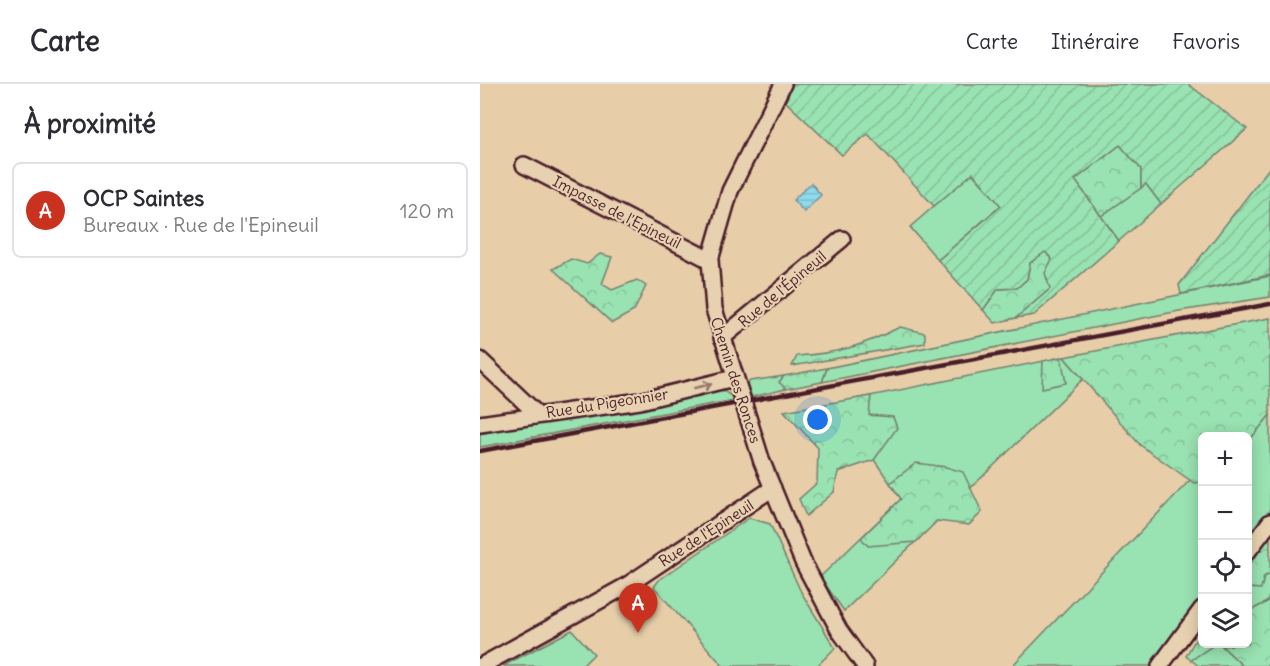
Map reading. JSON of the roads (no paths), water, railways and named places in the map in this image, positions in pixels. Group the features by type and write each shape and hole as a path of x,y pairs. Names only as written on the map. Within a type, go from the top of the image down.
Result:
{"street":[{"name":"Chemin des Ronces","path":"783,84 730,191 710,260 714,309 734,378 773,488 803,562 839,630 865,666"},
{"name":"Impasse de l'Epineuil","path":"524,165 710,260"},
{"name":"Rue de l'Épineuil","path":"722,338 842,239"},
{"path":"480,360 537,414"},
{"name":"Rue du Pigeonnier","path":"480,424 640,401 734,378"},
{"name":"Rue de l'Epineuil","path":"481,666 626,586 773,488"},
{"path":"1252,546 1270,522"},
{"path":"1160,666 1198,616"}],"water":[{"path":"811,183 821,195 804,212 793,200"}],"railway":[{"path":"480,451 1270,304"}],"place":[{"name":"OCP Saintes","path":"638,633"}]}
